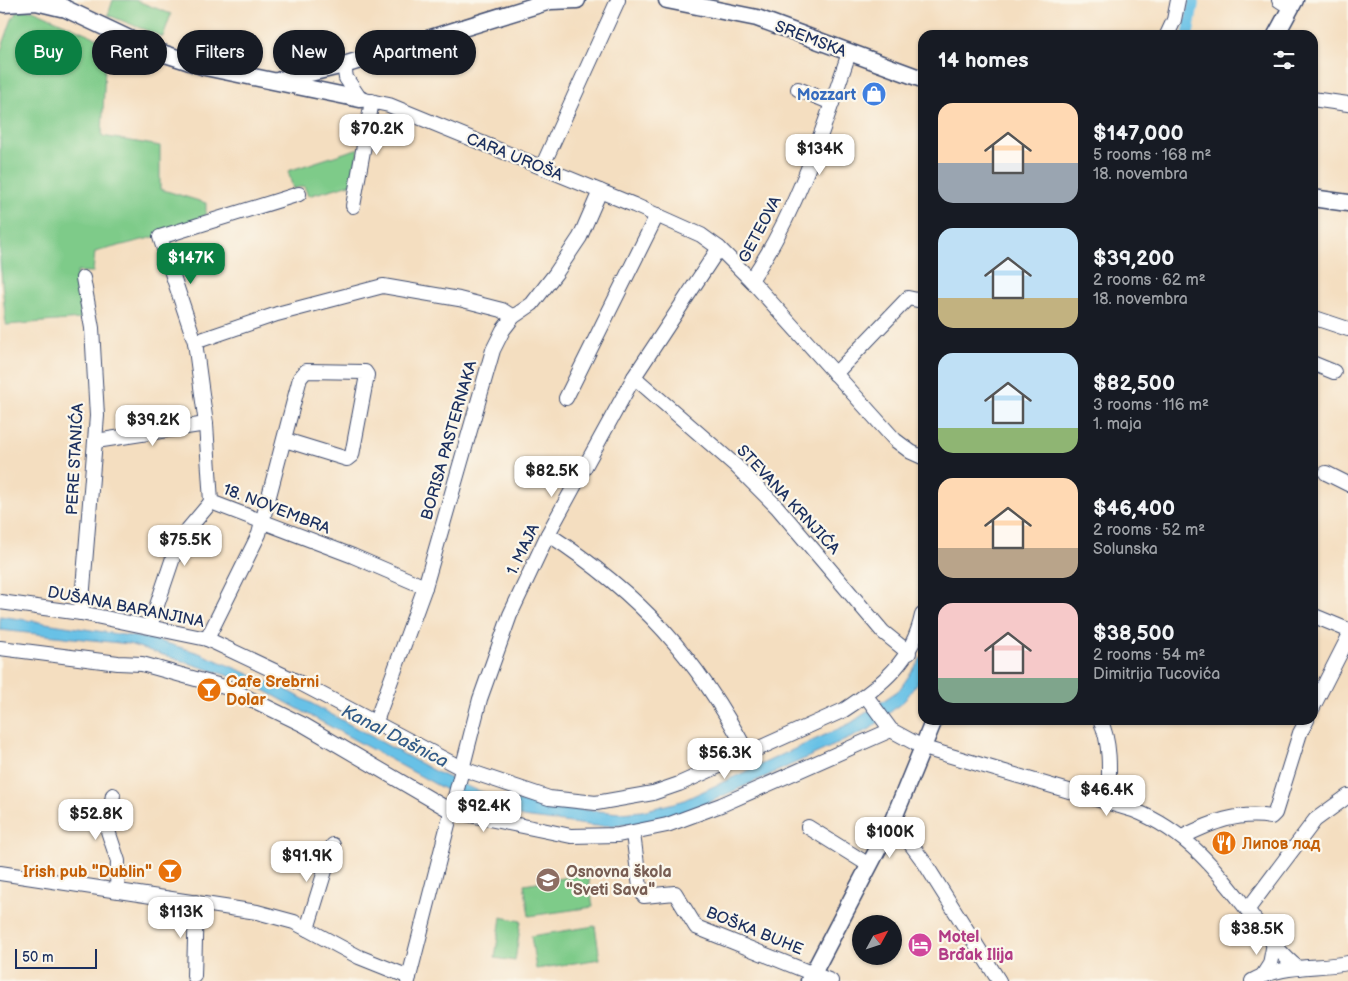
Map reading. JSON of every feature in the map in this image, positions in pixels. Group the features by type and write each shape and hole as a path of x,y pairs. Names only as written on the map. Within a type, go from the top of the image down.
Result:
{"main road":[{"path":"51,0 66,9 162,52 205,67 278,80 304,89 366,100"},
{"path":"345,65 550,0 577,0"},
{"name":"SREMSKA","path":"667,0 757,18 918,78"},
{"path":"3,4 36,2 66,9"},
{"path":"1278,30 1288,2"},
{"path":"278,80 300,75"},
{"path":"1318,199 1348,203"},
{"path":"811,977 893,820 932,725"}],"street":[{"path":"542,167 618,0"},
{"path":"1170,30 1178,0"},
{"name":"GETEOVA","path":"751,280 769,253 789,211 832,103 849,53"},
{"path":"345,72 346,78 366,100 353,206"},
{"path":"798,89 832,103"},
{"name":"CARA UROŠA","path":"366,100 389,104 658,215 701,235 719,248 751,280 895,440 918,455"},
{"path":"1318,100 1348,104"},
{"name":"BORISA PASTERNAKA","path":"375,724 425,587 482,382 503,330 513,317 532,304 556,273 580,237 600,191"},
{"name":"18. NOVEMBRA","path":"299,194 160,237 195,342 206,424 210,502 353,556 425,587"},
{"path":"566,398 658,215"},
{"name":"1. MAJA","path":"409,979 480,699 510,615 548,534 634,378 719,248"},
{"name":"PERE STANIĆA","path":"81,613 96,440 92,328 83,278"},
{"path":"195,342 277,314 383,286 459,299 502,310 513,317"},
{"path":"835,374 908,298 918,300"},
{"path":"1318,319 1348,329"},
{"path":"1318,365 1334,372"},
{"path":"207,639 260,534 302,374 306,371 365,372 367,375 352,456 347,459 285,440"},
{"name":"STEVANA KRNJIĆA","path":"634,378 735,465 777,507 883,632 900,648 909,653"},
{"path":"96,440 206,424"},
{"path":"1326,473 1348,484"},
{"path":"150,626 179,540 210,502"},
{"path":"548,534 618,584 667,633 705,680 728,716 748,754"},
{"name":"DUŠANA BARANJINA","path":"0,602 81,613 207,639 300,683 375,724 461,775 550,798 596,803 653,793 748,754 867,699 897,669 909,653 918,627"},
{"path":"1318,618 1348,630"},
{"path":"1318,697 1348,638"},
{"path":"0,648 118,663 142,664 228,688 304,725 452,808 571,836 596,837 633,834 667,825 706,811 888,727"},
{"path":"867,699 888,727 924,748 1157,819 1182,837 1204,857 1274,943 1298,968"},
{"path":"1104,725 1110,770 1108,803"},
{"path":"1182,837 1227,818 1243,814 1271,817 1275,813 1300,733 1304,725"},
{"path":"113,795 106,828 118,861 117,890"},
{"path":"1248,910 1315,820 1348,796"},
{"path":"893,820 924,862 999,981"},
{"path":"808,827 869,865"},
{"name":"BOŠKA BUHE","path":"633,834 640,887 644,896 675,893 696,927 811,977"},
{"path":"307,929 333,845"},
{"path":"0,873 196,902 273,916 307,929 358,957 409,979"},
{"path":"194,976 196,902"},
{"path":"1258,978 1270,964 1274,943"},
{"path":"1258,978 1298,968 1348,963"},
{"path":"811,977 831,981"}],"green space":[{"path":"113,0 135,0 171,14 165,30 146,30 108,15"},
{"path":"19,10 33,10 79,30 15,30 15,75 82,75 82,31 92,36 92,75 105,75 102,136 160,146 160,189 206,203 206,215 154,237 95,252 93,272 77,272 81,319 6,325 0,261 0,53 12,19"},
{"path":"359,148 351,184 308,196 304,186 293,189 288,171"},
{"path":"588,874 593,907 529,916 524,884"},
{"path":"501,917 521,921 515,961 495,958"},
{"path":"595,926 600,959 536,969 531,936"}],"water":[{"path":"0,616 156,640 199,653 287,690 436,772 471,788 495,796 543,806 620,813 642,811 682,801 851,723 899,690 918,663 918,682 905,700 870,729 705,804 669,817 641,824 595,826 523,817 466,801 251,683 129,644 0,630"}],"waterway":[{"name":"Kanal Dašnica","path":"1189,30 1194,0"}],"place":[{"name":"Mozzart","path":"874,94"},
{"name":"Cafe Srebrni Dolar","path":"209,690"},
{"name":"Липов лад","path":"1224,843"},
{"name":"Irish pub \"Dublin\"","path":"170,871"},
{"name":"Osnovna škola \"Sveti Sava\"","path":"548,880"},
{"name":"Motel Brđak Ilija","path":"920,945"}]}
